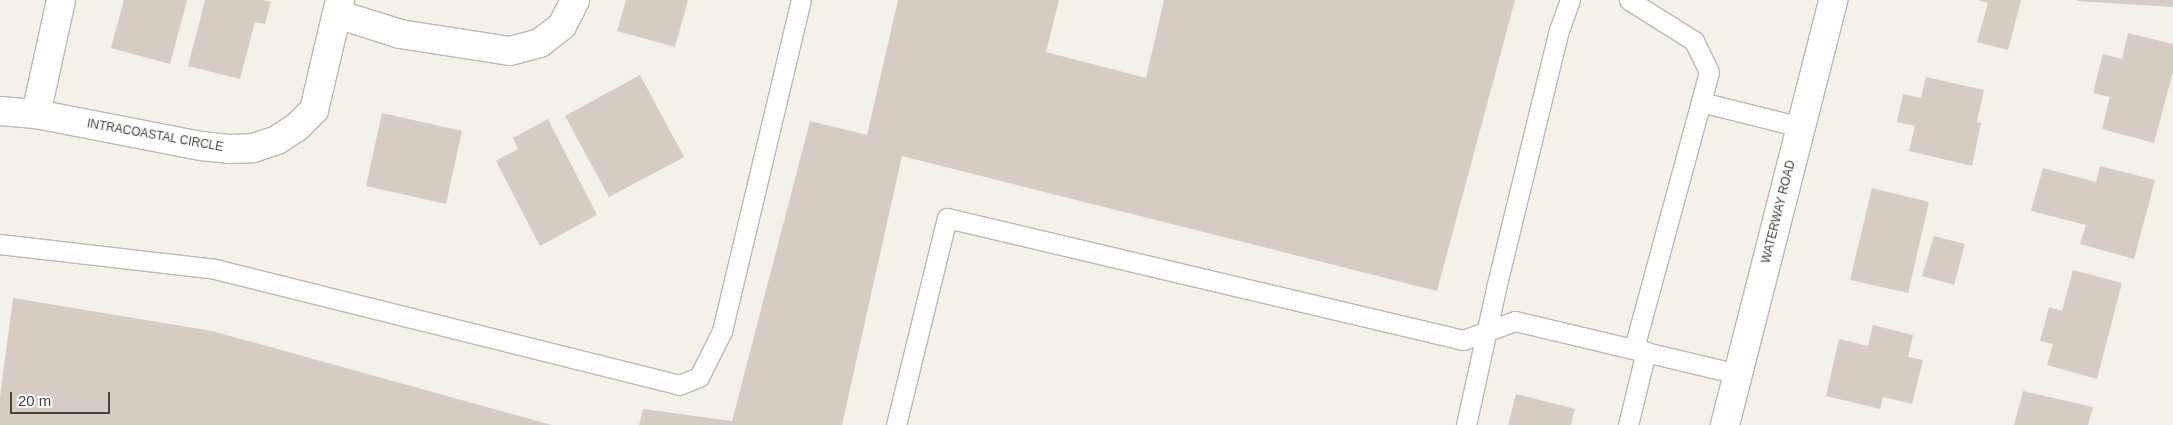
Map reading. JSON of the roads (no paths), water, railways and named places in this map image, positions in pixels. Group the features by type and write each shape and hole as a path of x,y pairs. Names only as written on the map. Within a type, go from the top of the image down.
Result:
{"street":[{"path":"36,114 61,0"},
{"name":"INTRACOASTAL CIRCLE","path":"0,111 36,114 220,148 254,148 277,140 298,127 314,110 339,7 400,34 510,51 540,43 562,26 575,0"},
{"name":"WATERWAY ROAD","path":"1726,425 1834,0"}],"lane":[{"path":"0,244 215,269 679,385 698,376 722,331 801,0"},
{"path":"1466,425 1498,278 1552,59 1570,0"},
{"path":"1628,425 1640,349 1709,72 1694,41 1629,0"},
{"path":"1701,102 1801,127"},
{"path":"896,425 948,218 1463,340 1515,320 1738,374"}]}
